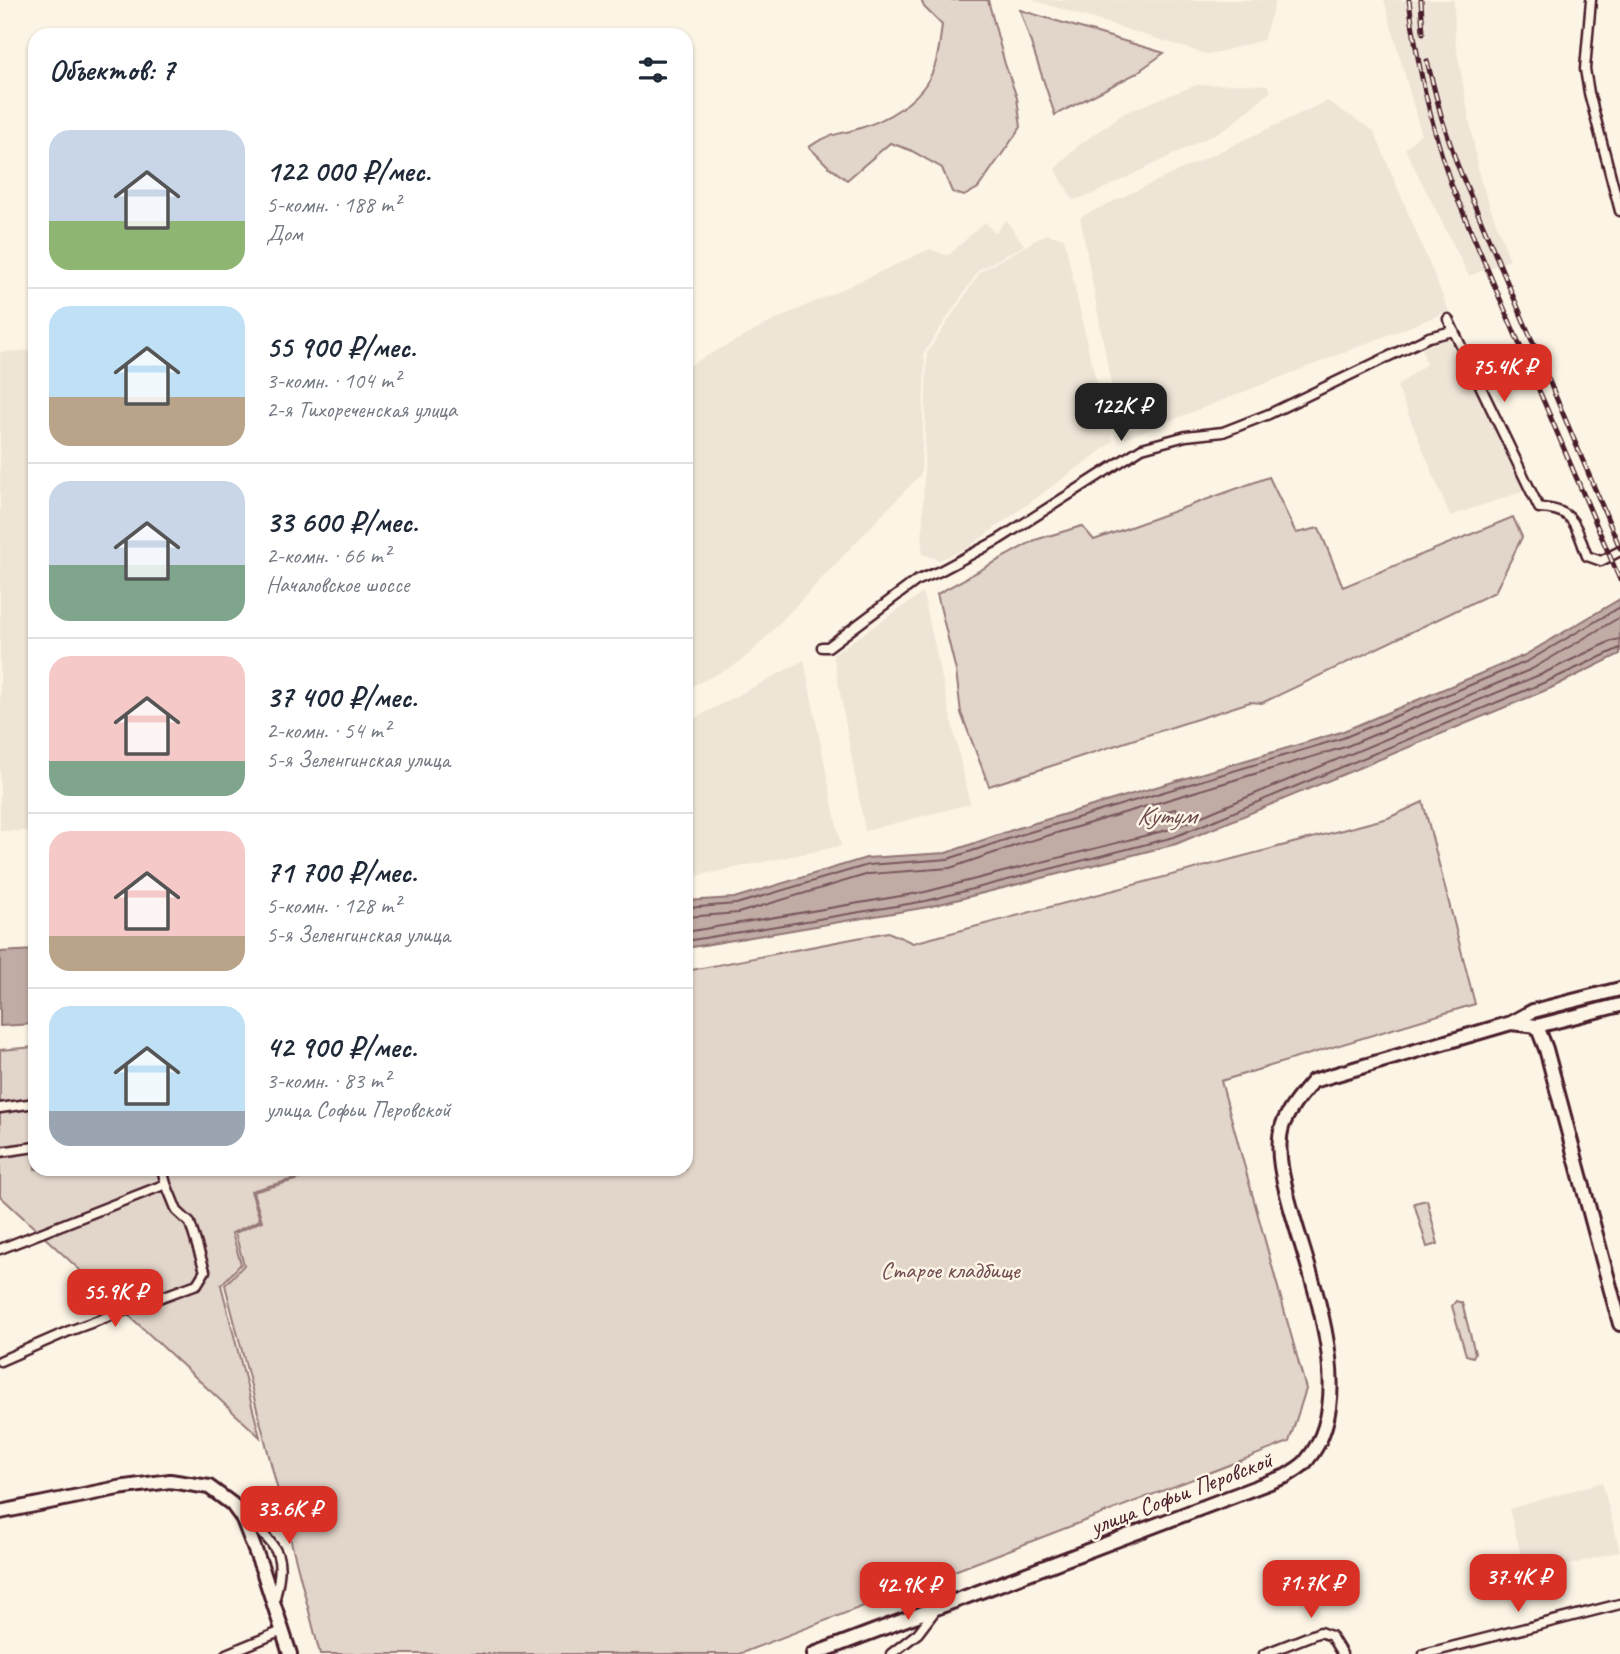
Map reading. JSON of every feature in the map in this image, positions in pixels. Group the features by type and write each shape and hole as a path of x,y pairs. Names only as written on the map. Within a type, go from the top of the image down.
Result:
{"main road":[{"name":"улица Софьи Перовской","path":"814,1654 1286,1476 1306,1462 1321,1440 1331,1404 1330,1354 1285,1185 1280,1155 1282,1126 1295,1101 1313,1081 1511,1023 1533,1011 1620,989"},
{"name":"улица Софьи Перовской","path":"1511,1023 1537,1026 1620,1005"},
{"path":"1533,1011 1546,1049 1620,1324"},
{"path":"0,1512 118,1488 170,1481 209,1487 237,1510 243,1519 290,1654"}],"street":[{"path":"1591,0 1585,69 1620,211"},
{"path":"1448,319 1539,508 1566,513 1575,524 1587,556 1601,561 1620,551"},
{"path":"822,647 828,647 916,581 998,540 1142,448 1186,436 1223,432 1269,414 1429,337 1453,331"},
{"path":"0,1108 28,1104"},
{"path":"0,1152 28,1148"},
{"path":"0,1362 69,1331 197,1284 205,1271 190,1223 177,1211 164,1176"},
{"path":"0,1249 166,1184"},
{"path":"237,1510 273,1544 282,1569 274,1605"},
{"path":"1423,1654 1620,1604"},
{"path":"891,1654 918,1633 937,1608"},
{"path":"226,1654 282,1631"},
{"path":"1264,1654 1320,1632 1331,1636 1342,1654"}],"shaded area":[{"path":"1032,0 1276,0 1263,40 1209,55"},
{"path":"1384,0 1454,0 1455,39 1480,179 1510,260 1469,276 1405,149 1421,133"},
{"path":"1196,85 1267,85 1271,91 1227,128 1091,195 1073,200 1055,169 1079,145 1124,113"},
{"path":"1327,101 1374,131 1449,311 1124,439 1120,432 1080,217"},
{"path":"1006,220 1024,245 979,270 923,354 925,361 921,474 753,651 734,666 693,686 693,363 775,320 930,249 950,254 985,222 995,233"},
{"path":"1046,234 1064,238 1091,361 1113,442 969,547 940,560 922,554 927,353 981,271"},
{"path":"1449,338 1525,491 1450,516 1397,386 1426,364 1422,348"},
{"path":"28,350 28,831 0,831 0,352"},
{"path":"923,593 970,804 865,831 833,654"},
{"path":"804,660 841,846 693,877 693,719"},
{"path":"1602,1482 1620,1551 1527,1577 1509,1509"}],"green space":[{"path":"921,0 988,0 1017,98 1021,127 978,188 964,196 952,192 942,168 910,150 890,143 847,180 809,147 826,138 890,115 912,100 921,90 936,63 942,25 924,7"},
{"path":"1020,10 1164,53 1135,74 1055,115"},
{"path":"1269,477 1296,533 1319,528 1343,587 1513,517 1522,537 1495,592 1262,703 1250,702 989,786 961,713 956,671 937,594 1035,540 1082,526 1094,540"},
{"name":"Старое кладбище","path":"1423,802 1475,1004 1221,1081 1306,1389 1289,1442 739,1654 320,1654 225,1285 244,1265 235,1233 262,1221 253,1192 309,1176 693,1176 693,970 888,932 913,943 1388,818"},
{"path":"28,1048 28,1176 304,1176 251,1191 260,1220 232,1233 241,1264 221,1285 260,1437 0,1196 0,1050"},
{"path":"1427,1200 1438,1244 1427,1247 1414,1203"},
{"path":"1456,1301 1462,1303 1475,1353 1473,1357 1466,1355 1452,1306"}],"water":[{"name":"Кутум","path":"1620,599 1620,654 1551,688 1176,844 928,907 693,947 693,901 734,898 866,858 946,853 1018,828 1341,732 1525,655"},
{"path":"28,950 28,1024 0,1026 0,952"}],"railway":[{"path":"1409,0 1425,93 1451,184 1620,580"},
{"path":"1421,0 1423,33"},
{"path":"1427,61 1457,164 1620,548"}]}
